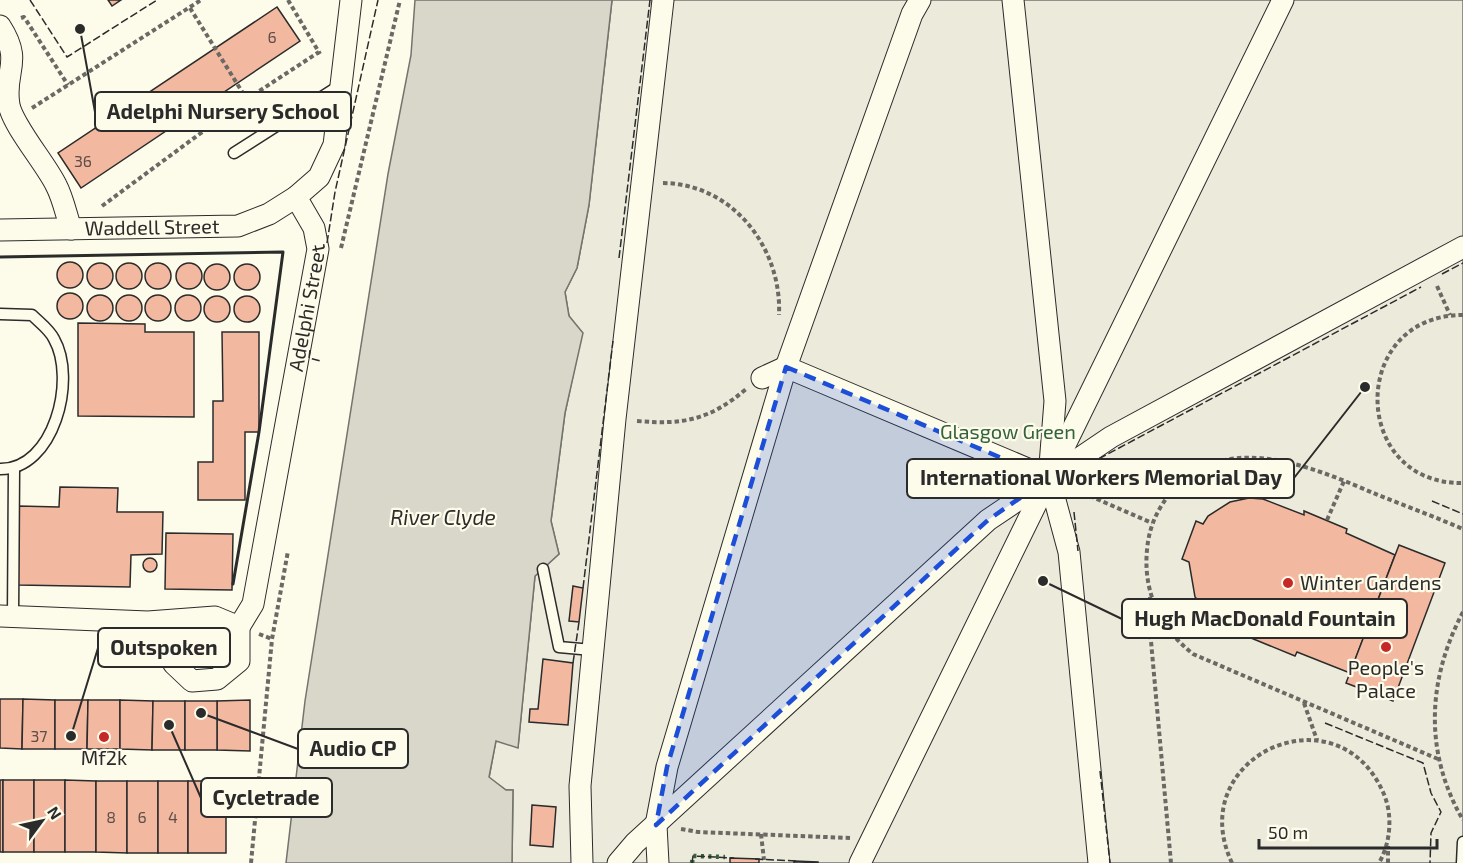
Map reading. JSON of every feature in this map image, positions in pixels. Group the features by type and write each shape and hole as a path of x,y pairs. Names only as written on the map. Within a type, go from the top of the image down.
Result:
{"street":[{"path":"296,197 319,177 334,145 339,86 351,0"},
{"path":"582,863 578,801 592,650 641,183 663,0"},
{"path":"658,863 656,825 667,767 786,367 912,14 920,0"},
{"path":"1014,0 1054,401 1049,478 1069,552 1099,863"},
{"path":"860,863 1283,0"},
{"path":"0,26 12,51 14,66 7,90 9,109 57,186 71,229"},
{"name":"Waddell Street","path":"0,230 238,226 268,214 296,197"},
{"name":"Adelphi Street","path":"239,627 253,604 318,249 314,228 296,197"},
{"path":"618,863 656,825 988,520 1111,437 1463,247"},
{"path":"755,383 786,367"},
{"path":"786,367 1049,478"},
{"path":"7,617 148,622 215,617 239,627 238,661 217,679 192,681 174,664 148,622"}],"lane":[{"path":"234,153 339,86"},
{"path":"0,314 32,315 54,339 64,377 55,426 37,453 14,469 0,469"},
{"path":"7,617 14,469"},
{"path":"543,569 559,647 592,650"},
{"path":"1462,863 1463,842"}],"path":[{"path":"16,120 201,0"},
{"path":"288,0 339,86"},
{"path":"339,258 400,0"},
{"path":"190,8 267,132"},
{"path":"0,26 24,17 68,85"},
{"path":"71,229 247,99 319,52"},
{"path":"641,183 671,183 701,190 735,210 749,222 770,257 778,282 779,323"},
{"path":"1429,266 1450,315"},
{"path":"1463,315 1450,315 1418,326 1393,349 1378,379 1377,413 1387,441 1410,466 1429,477 1450,483 1463,483"},
{"path":"634,421 676,423 690,421 718,410 755,383"},
{"path":"1171,863 1150,630 1146,557 1152,523 1159,509 1180,482 1205,467 1229,460 1281,459 1344,481 1463,529"},
{"path":"1049,478 1152,523"},
{"path":"1327,520 1344,481"},
{"path":"251,863 272,639 289,547"},
{"path":"1149,590 1162,622 1179,643 1193,654 1438,759"},
{"path":"1463,612 1438,672 1434,732 1438,759 1453,803 1463,820"},
{"path":"1304,703 1317,740"},
{"path":"1232,863 1222,833 1222,814 1234,781 1244,766 1273,746 1295,740 1317,740 1339,747 1359,758 1378,781 1389,810 1388,863"},
{"path":"656,825 698,832 872,838"},
{"path":"761,834 764,860"},
{"path":"1379,863 1388,840"}],"highlighted area":[{"path":"786,367 1049,478 988,520 656,825 667,767"}],"green space":[{"name":"Glasgow Green","path":"612,0 1463,0 1463,863 512,863 513,790 506,790 489,778 496,740 518,747 535,576 559,554 551,521 565,413 582,333 569,316 565,292 577,268 589,205"}],"water":[{"name":"River Clyde","path":"415,0 612,0 589,205 577,268 565,292 569,316 583,333 565,413 551,521 559,554 535,576 518,748 496,741 489,777 506,790 513,790 512,863 286,863 305,701 388,174 411,55"}],"building":[{"path":"108,0 121,0 112,6"},
{"path":"277,7 300,41 81,188 58,153"},
{"path":"70,262 79,266 83,275 79,284 70,288 61,284 57,275 61,266"},
{"path":"100,263 109,267 113,276 109,285 100,289 91,285 87,276 91,267"},
{"path":"129,263 139,266 142,276 139,286 129,289 119,286 116,276 119,266"},
{"path":"158,263 167,267 171,276 167,285 158,289 149,285 145,276 149,267"},
{"path":"189,263 198,267 202,276 198,285 189,289 180,285 176,276 180,267"},
{"path":"217,264 226,268 230,277 226,286 217,290 208,286 204,277 208,268"},
{"path":"247,264 256,268 260,277 256,286 247,290 238,286 234,277 238,268"},
{"path":"70,293 79,297 83,306 79,315 70,319 61,315 57,306 61,297"},
{"path":"100,295 109,299 113,308 109,317 100,321 91,317 87,308 91,299"},
{"path":"129,295 138,299 142,308 138,317 129,321 120,317 116,308 120,299"},
{"path":"158,295 167,299 171,308 167,317 158,321 149,317 145,308 149,299"},
{"path":"188,295 197,299 201,308 197,317 188,321 179,317 175,308 179,299"},
{"path":"217,296 226,300 230,309 226,318 217,322 208,318 204,309 208,300"},
{"path":"247,296 256,300 260,309 256,318 247,322 238,318 234,309 238,300"},
{"path":"78,323 145,324 145,332 194,332 194,417 78,416"},
{"path":"222,332 259,332 259,432 245,432 245,500 198,500 198,462 213,462 213,401 223,401"},
{"path":"60,487 118,488 117,512 163,512 162,554 131,555 130,587 18,585 19,506 59,507"},
{"name":"Winter Gardens","path":"1249,498 1263,499 1304,515 1304,511 1347,529 1346,533 1395,555 1350,673 1297,652 1295,656 1251,638 1252,634 1225,623 1209,613 1195,597 1189,562 1182,559 1196,521 1203,524 1208,516 1230,502"},
{"path":"166,533 233,534 232,590 165,589"},
{"name":"People's Palace","path":"1399,545 1445,563 1393,701 1346,683"},
{"path":"150,558 155,560 157,565 155,570 150,572 145,570 143,565 145,560"},
{"path":"573,586 583,588 579,622 569,621"},
{"path":"543,659 573,663 568,725 529,722 530,709 538,709"},
{"path":"0,699 23,699 22,749 0,748"},
{"path":"23,699 55,700 55,749 22,749"},
{"path":"55,700 88,700 87,749 55,749"},
{"name":"Mf2k","path":"88,700 120,700 120,749 87,749"},
{"path":"120,700 153,701 152,750 120,749"},
{"path":"250,700 250,751 217,750 217,701"},
{"path":"153,701 185,701 185,750 152,750"},
{"path":"185,701 217,701 217,750 185,750"},
{"path":"0,780 3,780 3,852 0,852"},
{"path":"3,780 34,780 34,852 3,852"},
{"path":"34,780 65,780 65,852 34,852"},
{"path":"65,780 96,781 96,852 65,852"},
{"path":"96,781 127,781 127,853 96,852"},
{"path":"127,781 158,781 158,853 127,853"},
{"path":"158,781 188,781 188,853 158,853"},
{"path":"188,781 226,781 226,853 188,853"},
{"path":"532,805 556,807 553,847 530,845"},
{"path":"730,858 759,859 759,863 730,863"},
{"path":"794,861 818,862 818,863 794,863"}],"hedge":[{"path":"692,863 693,856 725,857"}],"fence":[{"path":"30,0 67,57 157,0"},
{"path":"327,243 335,192 378,0"},
{"path":"619,258 650,0"},
{"path":"1442,274 1463,263"},
{"path":"1089,464 1421,287"},
{"path":"583,588 613,341"},
{"path":"310,350 309,358 321,361"},
{"path":"1432,501 1463,514"},
{"path":"1074,512 1078,551"},
{"path":"573,663 579,622"},
{"path":"1325,723 1423,763 1431,793 1441,812 1431,833 1430,863"},
{"path":"1100,771 1110,863"},
{"path":"692,863 693,856 734,858"},
{"path":"755,859 797,861"}],"wall":[{"path":"0,257 283,252 259,432 233,584"}],"place":[{"name":"Adelphi Nursery School","path":"80,29"},
{"name":"International Workers Memorial Day","path":"1365,387"},
{"name":"Hugh MacDonald Fountain","path":"1043,581"},
{"name":"Winter Gardens","path":"1288,583"},
{"name":"People's Palace","path":"1386,647"},
{"name":"Audio CP","path":"201,713"},
{"name":"Cycletrade","path":"169,725"},
{"name":"Outspoken","path":"71,736"},
{"name":"Mf2k","path":"104,737"}]}
